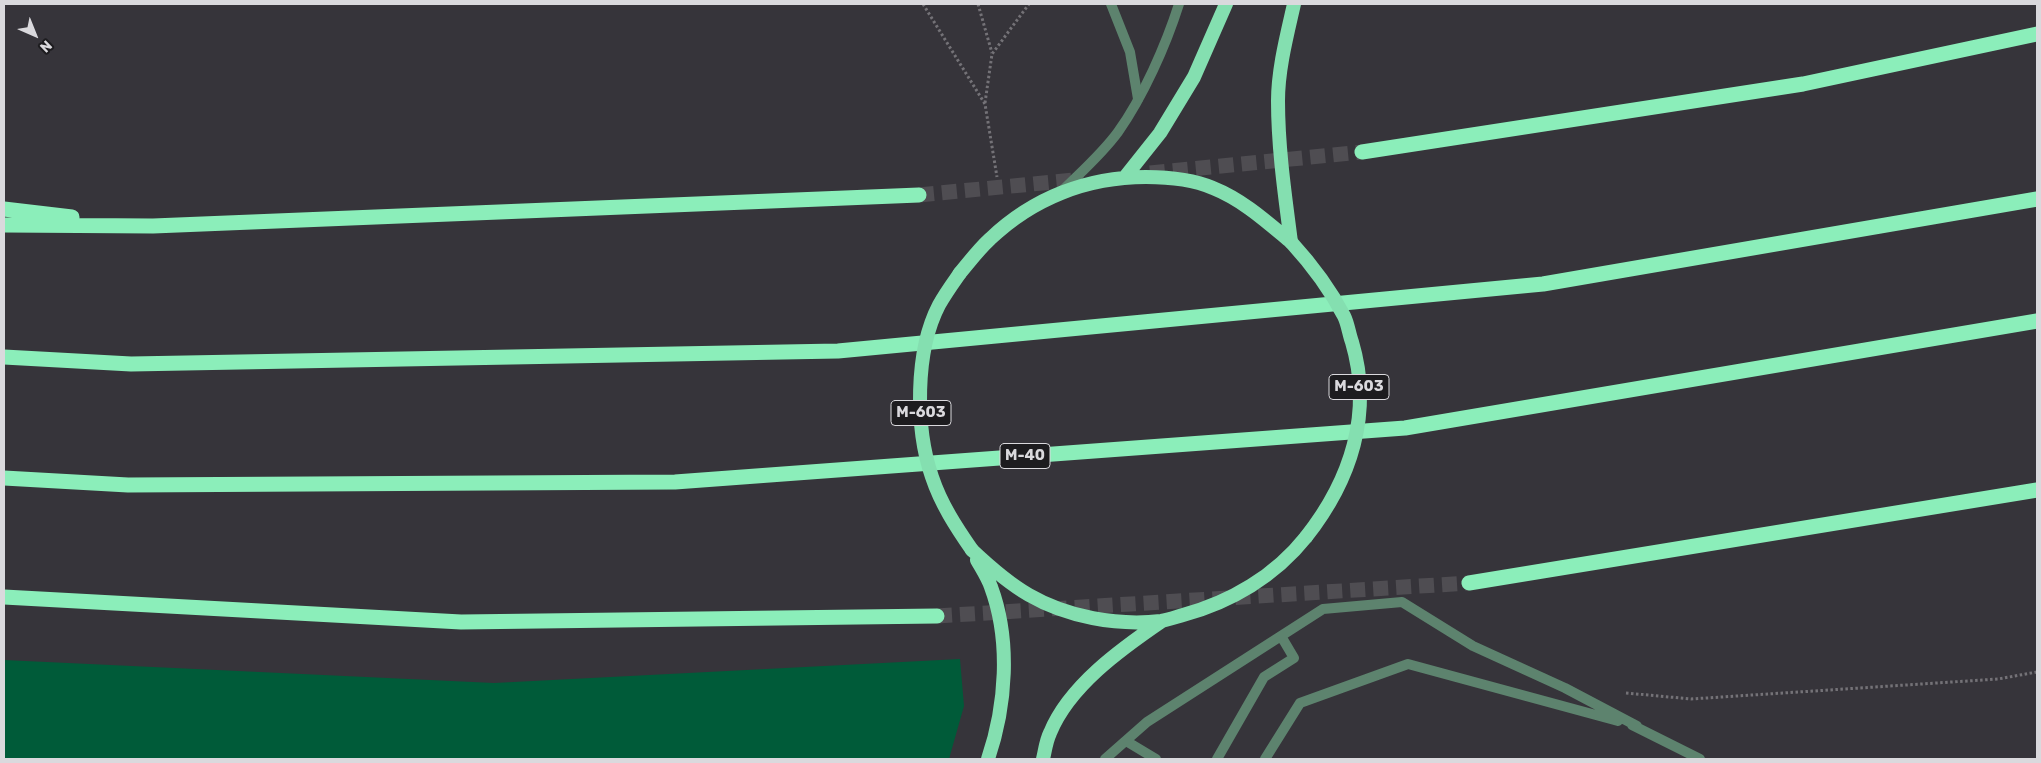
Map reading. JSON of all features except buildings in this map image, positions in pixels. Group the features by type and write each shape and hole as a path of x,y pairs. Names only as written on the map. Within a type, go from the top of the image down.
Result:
{"highway":[{"path":"1124,177 1160,133 1194,77 1226,4"},
{"path":"1291,242 1280,146 1278,100 1281,64 1294,4"},
{"path":"1362,152 1802,84 2037,34"},
{"name":"M-603","path":"972,550 997,573 1029,595 1061,610 1108,621 1162,621 1209,608 1250,587 1293,554 1325,513 1349,463 1361,412 1358,362 1345,318 1319,274 1291,242 1249,208 1213,188 1170,178 1124,177 1092,182 1062,192 1027,211 991,238 960,273 939,306 927,340 920,374 921,425 932,476 950,518 972,550 991,587 1002,627 1004,662 1000,704 988,759"},
{"path":"4,225 153,226 918,195"},
{"path":"4,357 131,364 838,351 1543,284 2037,199"},
{"path":"4,209 153,226"},
{"name":"M-40","path":"4,478 128,485 675,482 1405,428 2037,321"},
{"path":"1469,583 2037,490"},
{"path":"4,597 461,622 937,616"},
{"name":"M-603","path":"1043,759 1050,733 1068,703 1094,673 1124,647 1162,621"}],"street":[{"path":"1111,4 1130,52 1138,99"},
{"path":"1062,192 1094,160 1117,133 1138,99 1179,4"},
{"path":"1105,759 1147,722 1324,609 1402,602 1473,646 1565,688 1700,759"},
{"path":"1217,759 1264,677 1294,658 1281,636"},
{"path":"1265,759 1300,703 1408,664 1637,726"},
{"path":"1126,741 1156,759"}],"path":[{"path":"923,4 985,104"},
{"path":"978,4 992,54 985,104 997,177"},
{"path":"992,54 1029,4"},
{"path":"1624,693 1692,699 1998,679 2037,672"}],"green space":[{"path":"960,659 964,706 949,759 4,759 4,660 494,683"}],"tunnel":[{"path":"1150,173 1362,152"},
{"path":"919,195 1084,179"},
{"path":"937,616 1469,583"}]}
